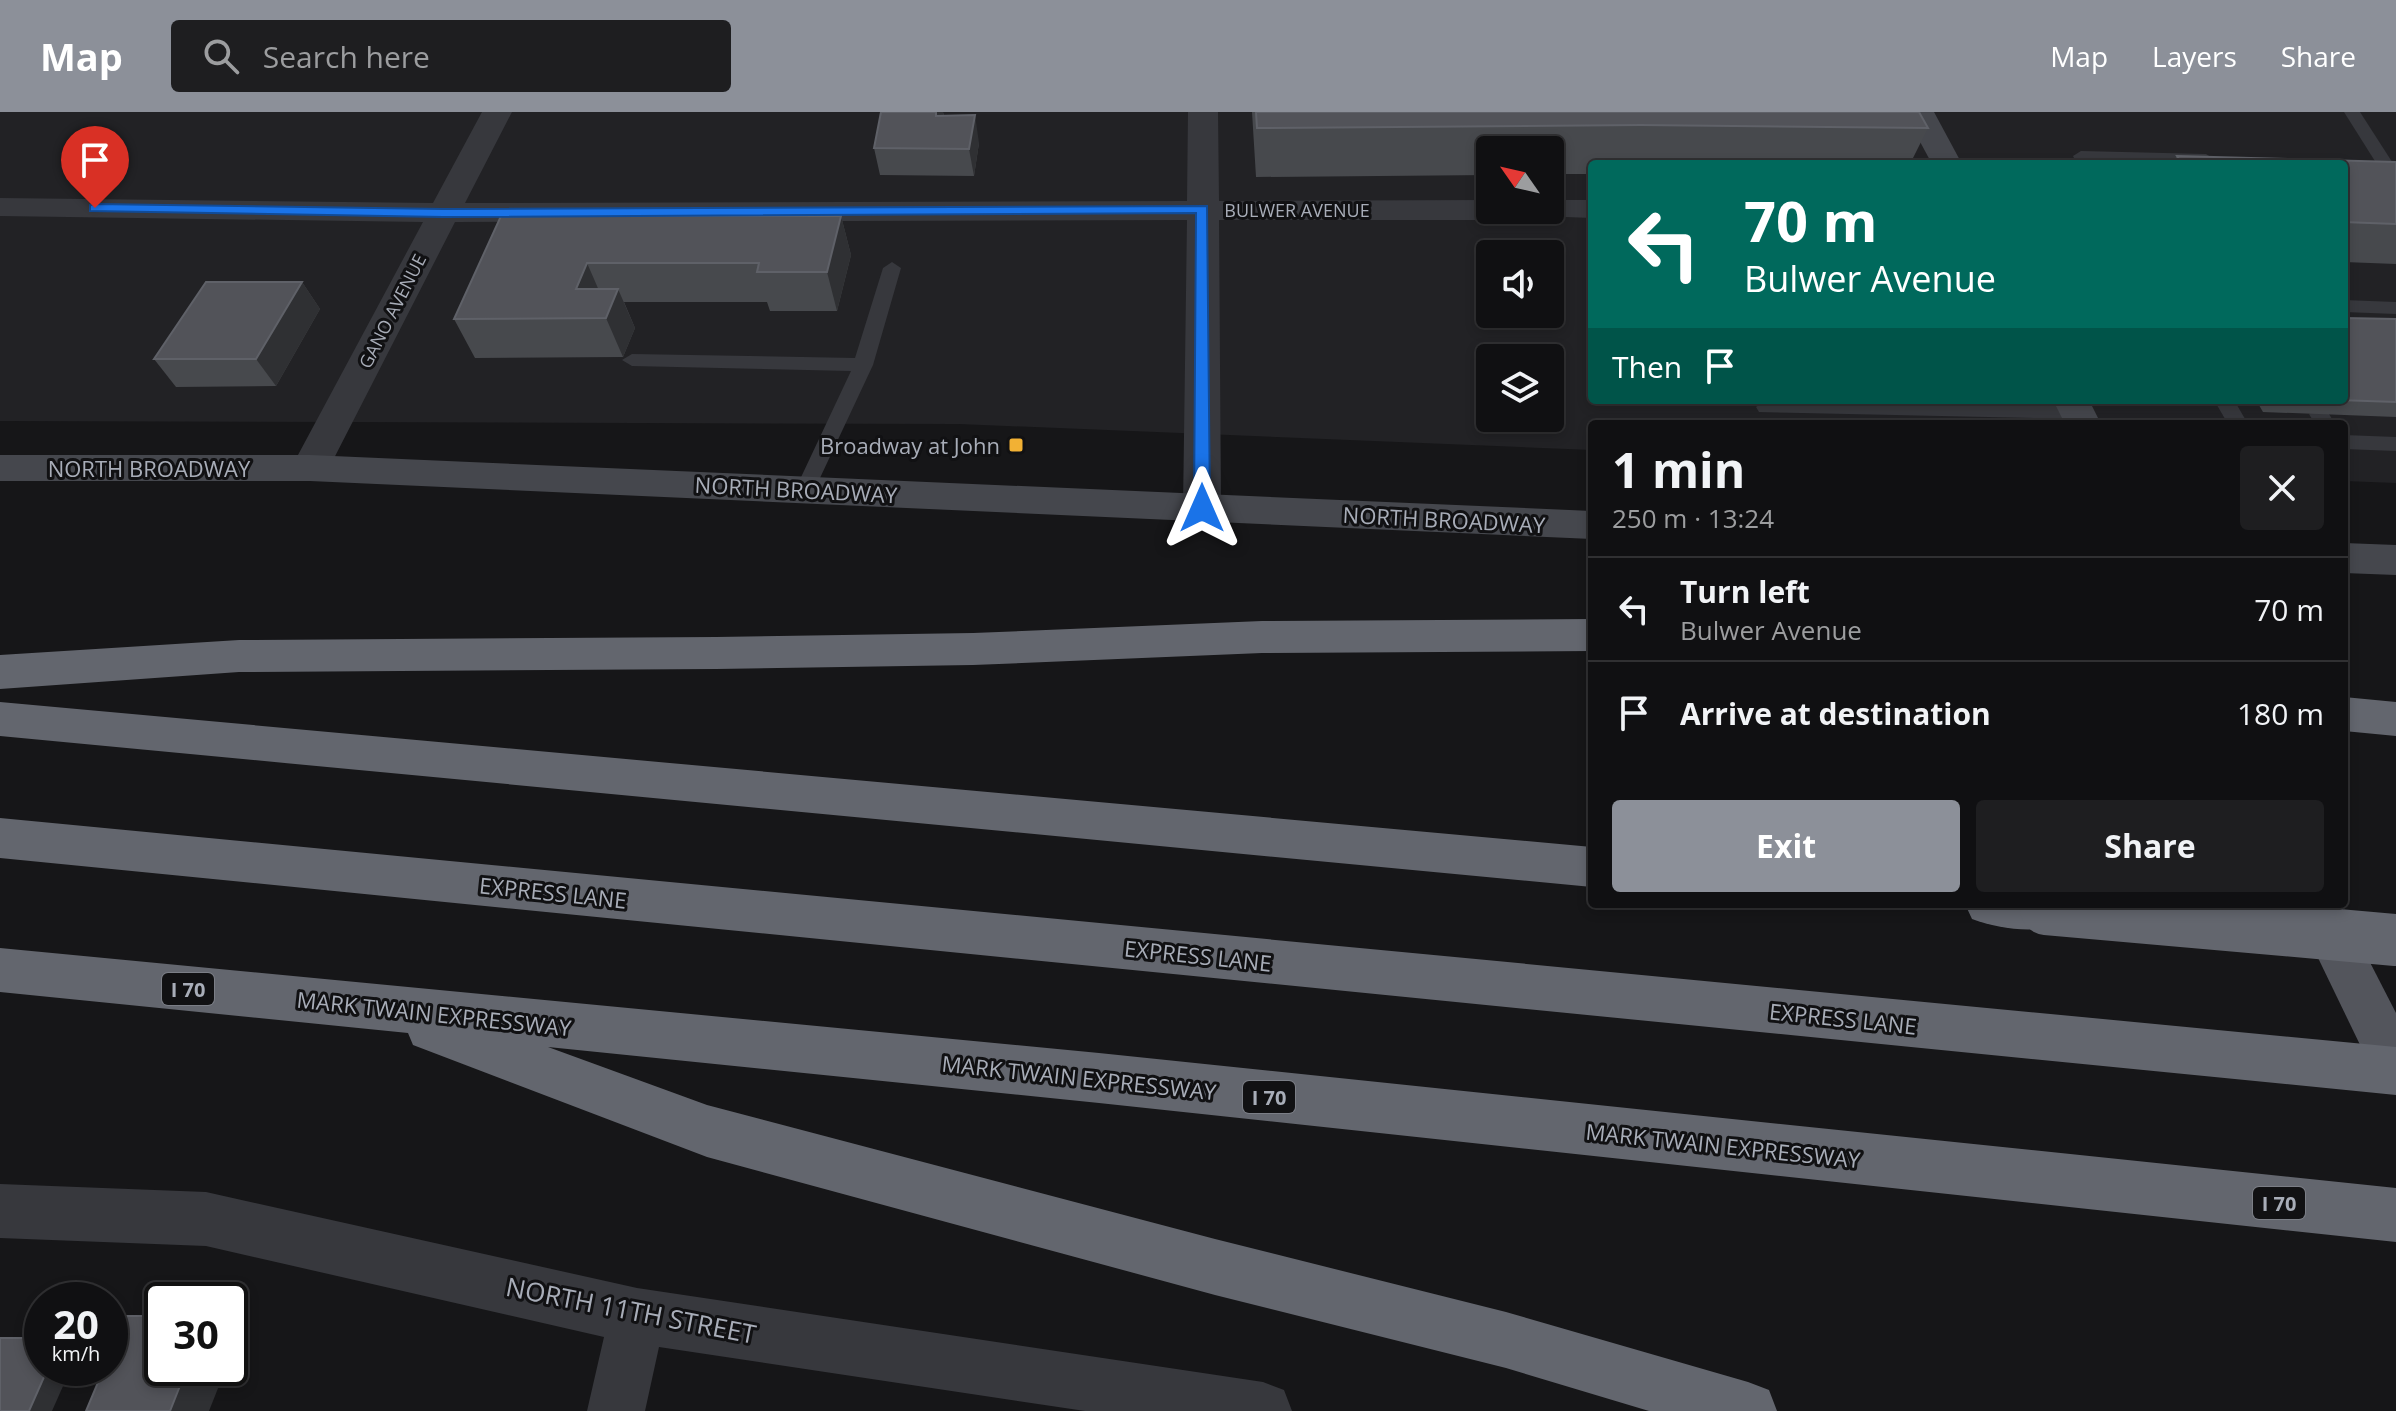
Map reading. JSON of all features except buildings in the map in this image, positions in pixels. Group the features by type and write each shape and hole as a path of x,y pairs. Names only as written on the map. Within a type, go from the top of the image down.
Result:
{"highway":[{"path":"0,672 239,656 716,653 973,649 1262,637 1588,635"},
{"path":"2348,714 2396,719"},
{"path":"0,719 1588,867"},
{"name":"EXPRESS LANE","path":"0,838 2103,1044 2396,1068"},
{"path":"2035,908 2396,940"},
{"name":"MARK TWAIN EXPRESSWAY","path":"0,970 1099,1078 2396,1215"},
{"path":"376,1007 707,1131 1215,1267 1506,1340 1748,1411"}],"main road":[{"path":"1919,112 1945,160"},
{"name":"NORTH BROADWAY","path":"0,468 310,468 1588,525"},
{"path":"2348,558 2396,560"},
{"path":"2318,908 2396,1068"}],"street":[{"name":"GANO AVENUE","path":"310,468 497,112"},
{"path":"1202,508 1203,112"},
{"name":"BULWER AVENUE","path":"0,207 443,213 1476,210"},
{"path":"1564,209 1588,209"},
{"name":"NORTH 11TH STREET","path":"0,1211 206,1219 637,1316 1125,1399 1263,1411"},
{"path":"616,1411 637,1316"}],"lane":[{"path":"2352,112 2396,181"},
{"path":"2083,160 2224,159"},
{"path":"805,490 863,365 892,268"},
{"path":"2348,306 2388,308 2396,328"},
{"path":"632,360 863,365"},
{"path":"1767,410 2077,412"},
{"path":"2348,442 2396,444"}],"shaded area":[{"path":"0,112 2396,112 2396,483 2348,481 2348,420 1588,420 1588,450 959,424 0,421"}],"place":[{"name":"Broadway at John","path":"1016,445"}],"route":[{"path":"95,208 443,213 1203,209 1202,508"}]}
